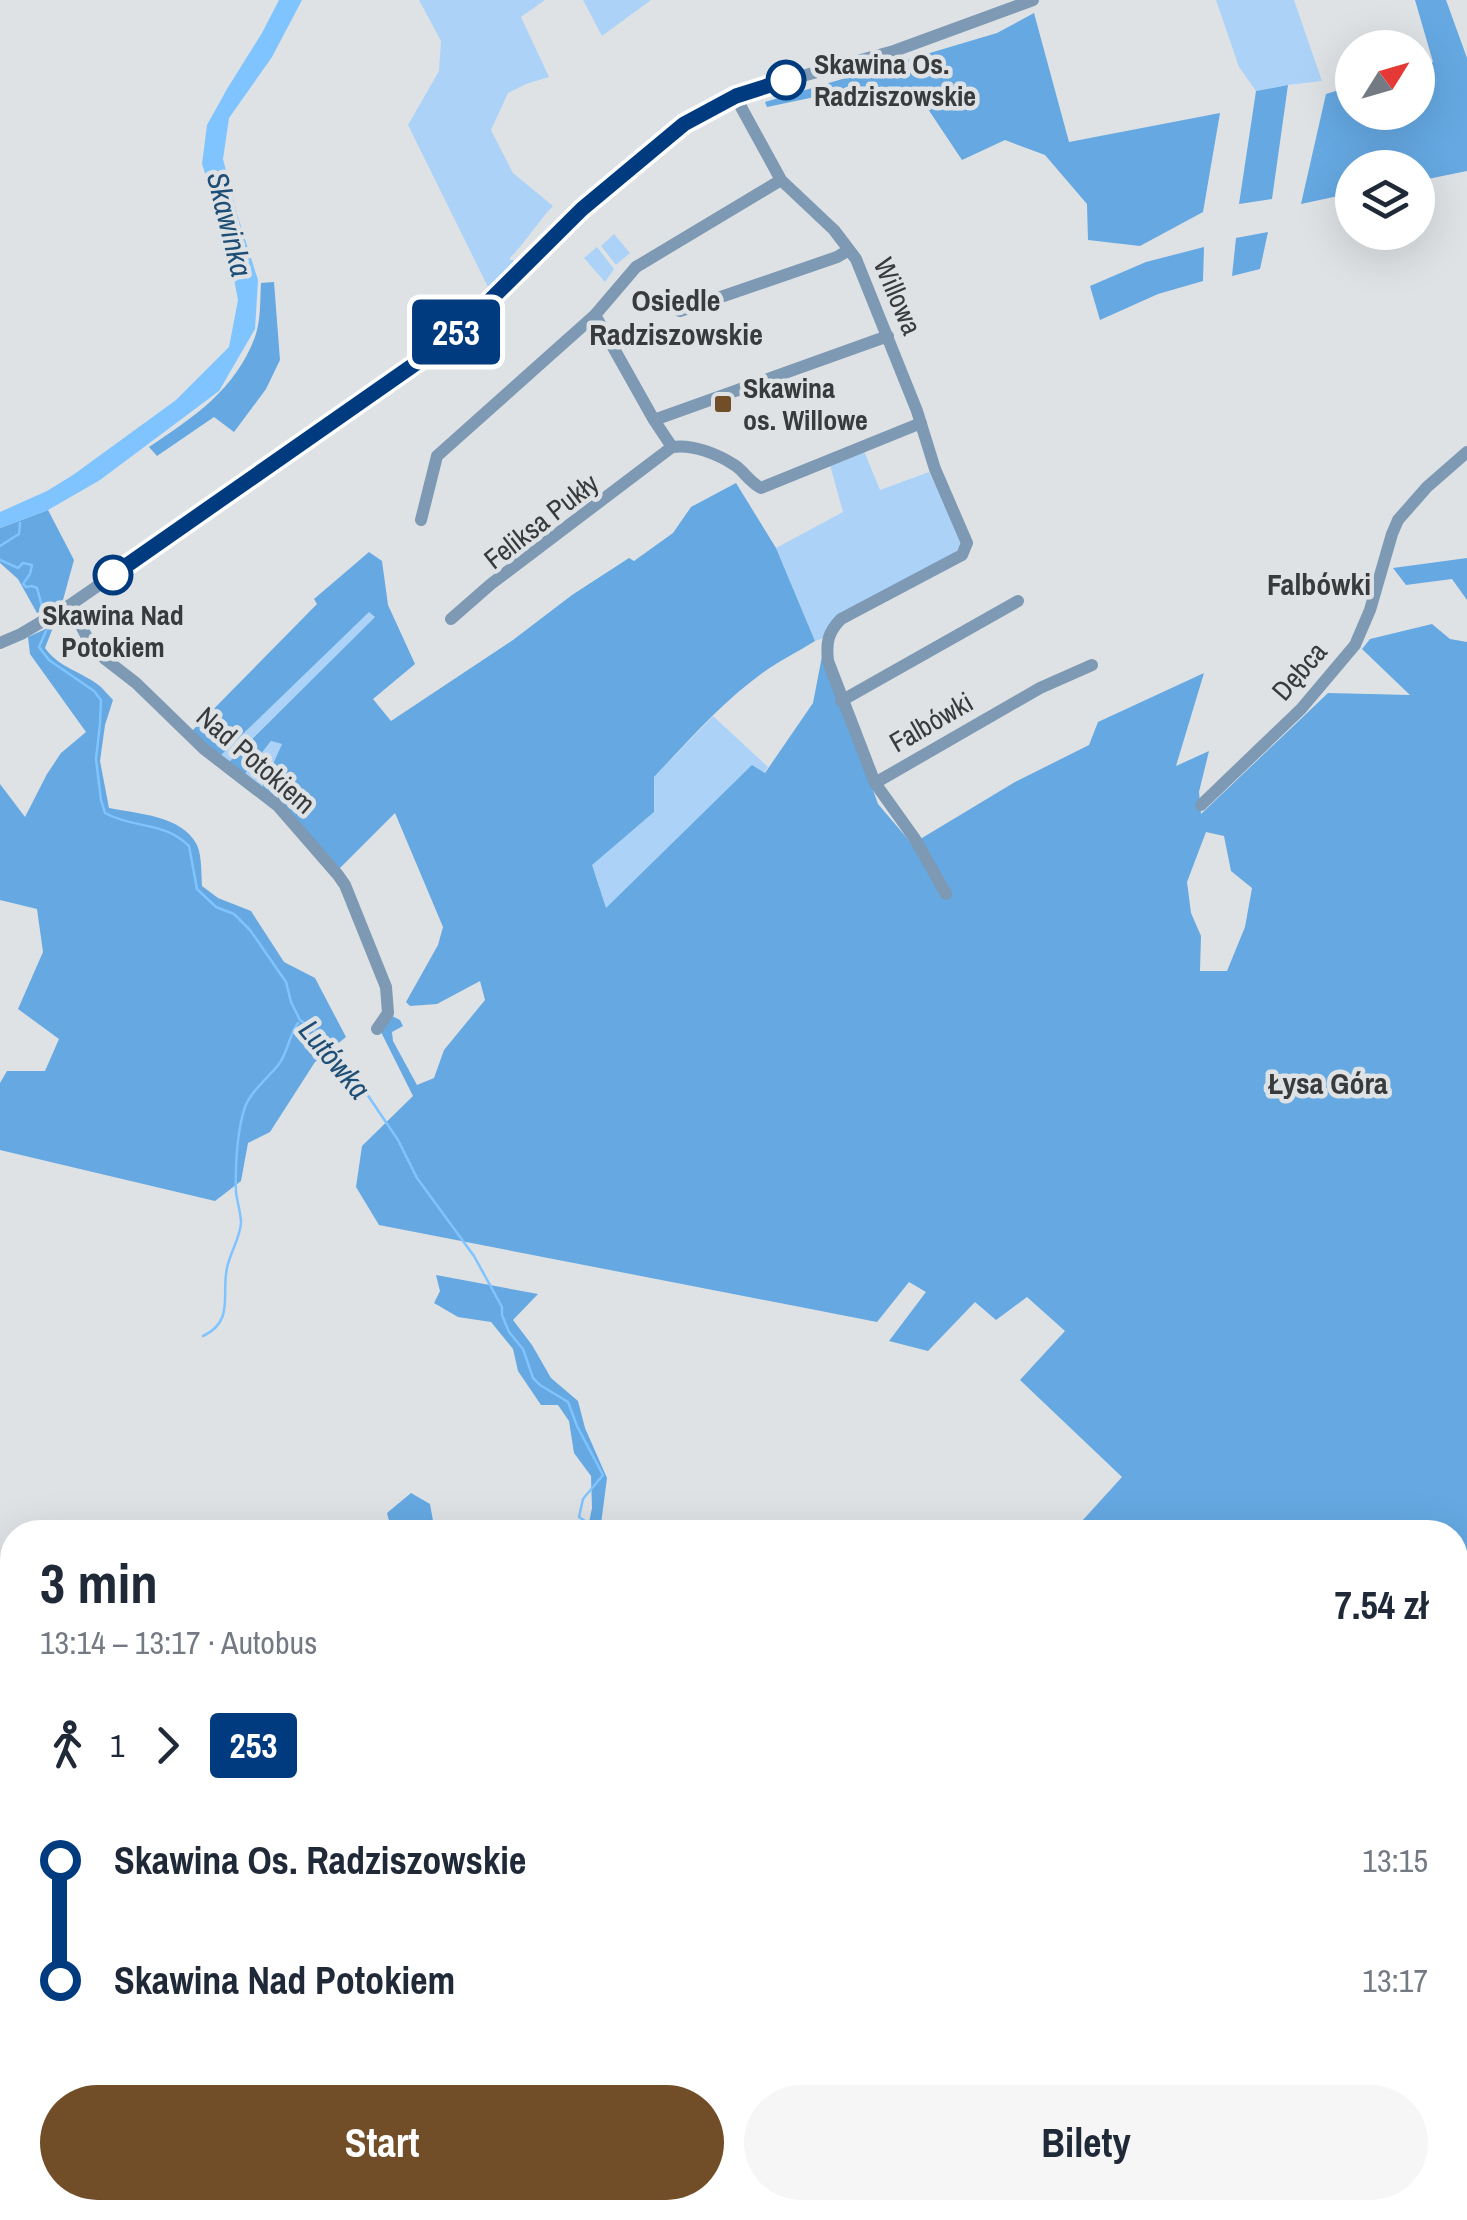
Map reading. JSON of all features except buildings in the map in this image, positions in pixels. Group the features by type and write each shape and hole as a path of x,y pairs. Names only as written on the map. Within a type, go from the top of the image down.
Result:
{"street":[{"path":"0,643 70,605 402,375 466,324 610,184 684,124 736,96 894,51 1000,6 1033,0"},
{"name":"Willowa","path":"736,96 781,180 834,230 856,259 935,469 968,543"},
{"path":"421,520 437,456 596,316 636,267 781,180"},
{"path":"680,311 849,250"},
{"path":"596,316 672,447 705,450 733,464 761,488 921,424"},
{"path":"654,420 888,336"},
{"name":"Feliksa Pukły","path":"451,618 672,447"},
{"name":"Dębca","path":"1201,805 1301,709 1354,645 1367,620 1398,520 1427,487 1467,452"},
{"name":"Falbówki","path":"968,543 962,555 841,619 830,630 828,661 874,783 1040,688 1092,665"},
{"path":"842,701 1018,601"},
{"name":"Nad Potokiem","path":"70,605 89,641 105,660 136,683 204,750 278,806 346,885 386,987 388,1012 377,1029"},
{"path":"874,783 914,839 946,894"}],"shaded area":[{"path":"419,0 545,0 521,17 549,77 508,93 491,130 513,173 553,206 509,259 519,262 488,287 408,125 439,71 441,41"},
{"path":"583,0 651,0 602,36"},
{"path":"1216,0 1294,0 1322,81 1256,91 1239,67"},
{"path":"1415,0 1446,0 1467,58 1467,171 1435,178 1435,150 1335,150 1335,197 1301,204 1326,94 1335,91 1335,130 1435,130 1435,30 1424,30"},
{"path":"1034,13 1069,142 1220,113 1203,212 1140,246 1088,240 1087,204 1045,155 1005,140 962,160 926,106 891,93 848,90 767,107 765,102 997,33"},
{"path":"1288,85 1272,199 1239,204 1256,91"},
{"path":"1268,232 1260,269 1232,276 1236,238"},
{"path":"614,234 630,253 616,265 601,246"},
{"path":"597,247 614,269 605,282 584,258"},
{"path":"1204,247 1203,281 1158,294 1100,320 1090,286 1146,262"},
{"path":"274,282 280,360 266,389 234,432 214,417 157,456 149,447 211,401 247,356 257,330 261,283"},
{"path":"864,451 880,490 929,472 963,543 953,555 815,641 776,548 843,512 830,465"},
{"path":"736,483 776,548 815,641 737,693 654,777 654,812 592,865 606,908 752,765 765,773 813,703 823,651 878,804 912,844 1015,782 1089,745 1098,722 1204,673 1176,766 1209,751 1199,792 1201,814 1328,693 1410,695 1362,649 1370,639 1432,624 1450,639 1467,642 1467,1520 1083,1520 1122,1477 1020,1380 1065,1331 1027,1297 996,1320 975,1302 928,1351 889,1341 926,1292 909,1282 877,1322 379,1225 356,1187 362,1146 413,1096 381,1032 392,1016 400,1020 403,1026 392,1032 393,1041 417,1085 434,1078 444,1050 485,1000 480,981 437,1004 410,1006 406,1002 438,945 443,927 395,813 338,870 262,788 282,744 271,741 244,775 227,764 375,617 369,612 218,758 190,733 317,604 314,599 369,552 382,561 388,605 415,664 373,699 391,721 513,640 572,595 629,558 634,561 673,533 691,507","holes":["1206,832 1224,836 1231,871 1252,888 1245,927 1227,971 1200,971 1201,936 1191,913 1187,882"]},
{"path":"48,510 74,560 63,600 37,613 18,579 0,563 0,528"},
{"path":"1467,558 1467,600 1452,579 1406,585 1393,568"},
{"path":"369,611 375,617 227,764 218,758"},
{"path":"54,625 45,648 101,687 113,700 100,761 109,808 170,822 190,835 200,854 202,886 218,898 251,911 284,962 315,978 346,1037 315,1062 270,1132 248,1143 241,1181 215,1201 0,1150 0,1083 7,1071 45,1071 59,1039 18,1009 43,952 37,909 0,900 0,784 25,817 61,753 86,732 30,654 28,637"},
{"path":"713,716 768,767 764,773 752,766 606,909 591,865 654,812 654,777"},
{"path":"271,741 282,744 262,788 244,775"},
{"path":"436,1275 538,1294 513,1320 551,1378 578,1401 607,1478 602,1520 590,1520 591,1476 574,1453 569,1421 558,1405 541,1405 518,1371 513,1349 491,1322 458,1317 434,1303 440,1291"},
{"path":"411,1493 430,1504 433,1520 389,1520 387,1513"}],"water":[{"name":"Skawinka","path":"279,0 302,0 272,57 229,118 223,159 258,280 255,329 219,391 100,480 48,510 0,528 0,512 73,475 176,400 229,347 238,300 226,238 202,164 207,125"}],"waterway":[{"name":"Lutówka","path":"0,546 19,534 20,523"},
{"name":"Lutówka","path":"0,560 18,568 23,563 32,565 23,584 37,588 44,614"},
{"name":"Lutówka","path":"46,631 39,647 49,660 101,700 96,759 105,813 159,829 189,846 197,889 250,930 286,982 300,1020 320,1035 350,1069 398,1140 417,1178 474,1256 502,1307 509,1332 523,1349 533,1378 568,1402 603,1475 583,1499 579,1517 584,1520"},
{"path":"203,1336 213,1330 223,1315 227,1268 240,1229 236,1172 245,1107 282,1059 298,1023"}],"bus line":[{"name":"253","path":"113,575 425,357 466,324 582,209 684,124 736,96 786,80"}],"place":[{"name":"Skawina Os. Radziszowskie","path":"786,80"},
{"name":"Skawina os. Willowe","path":"723,404"},
{"name":"Skawina Nad Potokiem","path":"113,575"}],"district":[{"name":"Osiedle Radziszowskie","path":"676,317"},
{"name":"Falbówki","path":"1319,584"},
{"name":"Łysa Góra","path":"1328,1083"}]}
